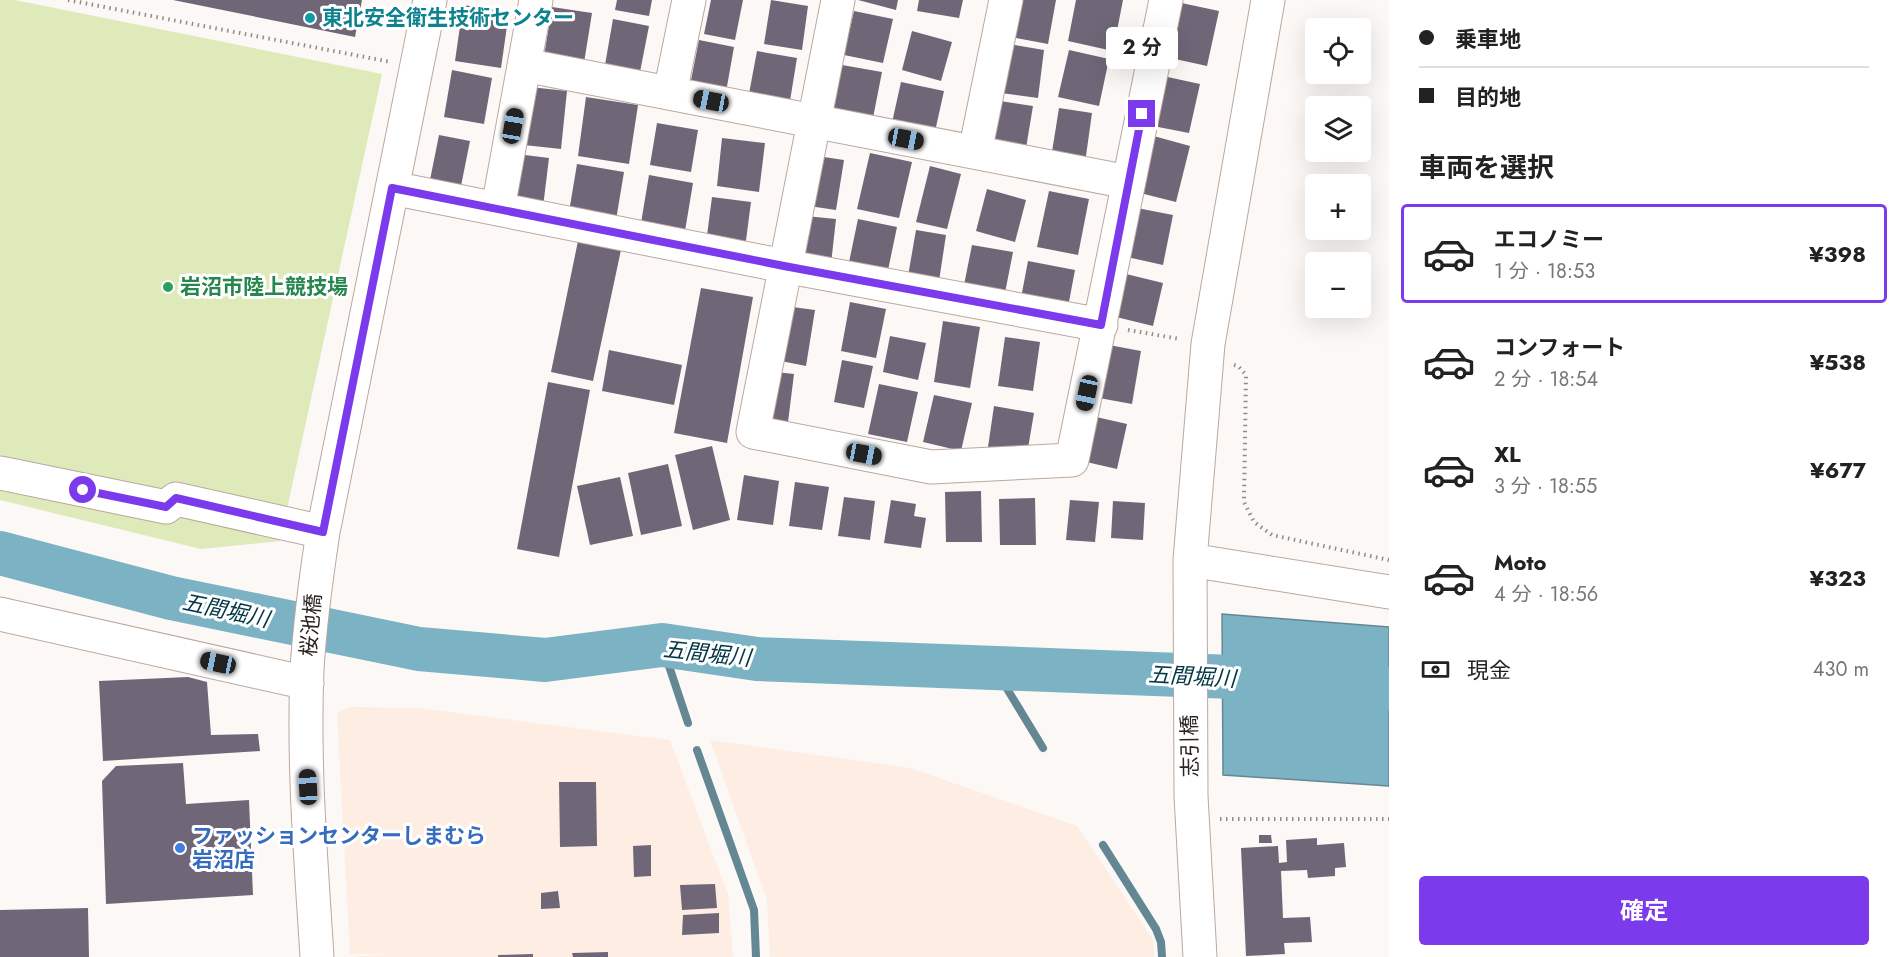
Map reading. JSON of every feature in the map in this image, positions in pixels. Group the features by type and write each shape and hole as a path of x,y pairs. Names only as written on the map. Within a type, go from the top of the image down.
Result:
{"street":[{"name":"桜池橋","path":"316,957 307,767 307,675 315,583 323,532 430,0"},
{"path":"498,207 536,0"},
{"path":"670,93 689,0"},
{"path":"838,0 753,432 931,467 1072,460 1166,0"},
{"path":"975,152 1006,0"},
{"name":"志引橋","path":"1200,957 1192,808 1189,574 1197,352 1268,0"},
{"path":"524,65 1128,182"},
{"path":"392,188 498,207 784,266 1101,325"},
{"path":"0,473 166,507 176,498 323,532"},
{"path":"1189,574 1389,592"},
{"path":"0,614 307,675"}],"path":[{"path":"68,0 395,62"},
{"path":"1101,325 1238,366 1246,375 1244,502 1254,522 1272,535 1389,560"},
{"path":"1192,808 1389,819"}],"shaded area":[{"path":"348,707 418,708 670,740 728,895 733,957 350,957 390,954 350,954 337,713"},
{"path":"710,740 910,768 1077,826 1153,940 1154,957 770,957 767,900"}],"green space":[{"name":"岩沼市陸上競技場","path":"0,0 15,0 382,74 280,541 201,549 0,500"}],"water":[{"path":"1222,614 1389,627 1389,786 1223,775"}],"building":[{"name":"東北安全衛生技術センター","path":"173,0 362,0 355,37"},
{"path":"617,0 652,0 649,16 615,10"},
{"path":"711,0 743,0 735,40 704,34"},
{"path":"771,0 808,6 802,50 764,44"},
{"path":"858,0 898,0 896,10"},
{"path":"919,0 963,0 959,18 917,11"},
{"path":"1018,0 1056,0 1048,44 1011,37"},
{"path":"1076,0 1123,0 1113,51 1068,41"},
{"path":"1177,2 1219,11 1207,66 1166,57"},
{"path":"463,5 509,12 501,68 455,61"},
{"path":"552,7 592,13 584,63 544,56"},
{"path":"854,11 893,19 883,63 844,55"},
{"path":"613,19 649,26 640,72 605,65"},
{"path":"912,31 952,42 941,81 902,70"},
{"path":"699,40 734,47 726,92 690,85"},
{"path":"1009,44 1044,50 1038,98 1001,93"},
{"path":"1069,50 1109,59 1099,106 1058,97"},
{"path":"757,51 797,58 789,107 748,99"},
{"path":"842,65 882,72 872,123 832,115"},
{"path":"452,70 492,78 484,124 444,117"},
{"path":"1163,76 1200,84 1189,133 1153,126"},
{"path":"901,82 944,91 934,136 891,127"},
{"path":"530,87 567,91 561,149 524,145"},
{"path":"586,97 638,105 629,164 578,156"},
{"path":"1000,101 1033,106 1025,154 992,149"},
{"path":"1059,108 1092,113 1085,163 1051,158"},
{"path":"657,123 698,130 691,172 650,165"},
{"path":"439,135 470,141 460,191 429,185"},
{"path":"1150,135 1190,146 1176,202 1136,192"},
{"path":"722,138 765,143 759,192 717,186"},
{"path":"870,153 912,162 899,218 857,209"},
{"path":"517,154 549,158 543,207 511,203"},
{"path":"817,156 844,160 836,210 809,206"},
{"path":"577,164 624,172 616,220 569,212"},
{"path":"930,166 961,174 947,229 916,222"},
{"path":"649,175 693,183 685,231 641,223"},
{"path":"987,189 1026,200 1015,242 976,231"},
{"path":"1049,191 1089,199 1078,255 1037,247"},
{"path":"712,197 751,202 745,248 706,243"},
{"path":"1137,208 1173,215 1163,265 1127,257"},
{"path":"806,216 836,219 831,264 801,261"},
{"path":"858,219 897,227 887,275 848,267"},
{"path":"916,230 946,235 939,281 908,276"},
{"path":"578,241 621,250 593,381 551,372"},
{"path":"972,245 1013,252 1004,298 963,290"},
{"path":"1028,261 1075,270 1068,307 1021,298"},
{"path":"1122,273 1163,283 1153,326 1112,316"},
{"path":"701,288 753,297 727,443 674,433"},
{"path":"850,302 886,309 876,358 841,351"},
{"path":"785,306 815,310 806,366 776,360"},
{"path":"943,321 980,327 970,388 934,382"},
{"path":"890,336 926,343 918,380 883,372"},
{"path":"1005,337 1040,342 1033,391 998,386"},
{"path":"1109,345 1141,351 1132,404 1099,398"},
{"path":"609,350 682,365 674,405 602,391"},
{"path":"842,360 873,366 864,408 834,402"},
{"path":"776,372 794,374 788,422 769,419"},
{"path":"548,382 590,390 559,557 517,549"},
{"path":"879,384 918,392 907,442 868,434"},
{"path":"934,395 972,403 961,451 923,442"},
{"path":"994,406 1034,413 1027,454 988,447"},
{"path":"1092,416 1127,424 1117,469 1082,461"},
{"path":"712,446 730,520 693,530 675,455"},
{"path":"668,464 682,526 641,535 628,473"},
{"path":"744,475 779,481 773,525 737,520"},
{"path":"620,477 633,536 590,545 577,486"},
{"path":"795,482 829,487 822,530 789,526"},
{"path":"981,491 982,542 946,542 945,492"},
{"path":"844,497 875,501 870,540 838,536"},
{"path":"1035,498 1036,545 1000,545 999,499"},
{"path":"891,500 916,504 914,516 926,518 921,548 884,543"},
{"path":"1070,500 1099,502 1095,542 1066,540"},
{"path":"1113,501 1145,503 1143,540 1111,538"},
{"path":"188,677 207,682 211,735 258,734 260,751 103,761 99,681"},
{"path":"183,763 186,804 249,800 253,895 106,904 102,781 116,766"},
{"path":"559,782 596,782 597,846 560,847"},
{"path":"1259,835 1271,835 1272,843 1259,843"},
{"path":"1317,838 1317,845 1344,843 1346,867 1335,868 1335,876 1308,878 1307,870 1281,871 1283,918 1310,917 1312,942 1284,943 1285,954 1246,956 1241,848 1278,846 1279,863 1287,862 1286,840"},
{"path":"651,845 651,876 634,877 633,846"},
{"path":"715,884 717,908 682,910 680,885"},
{"path":"558,891 560,908 541,909 541,893"},
{"path":"88,908 89,957 0,957 0,910"},
{"path":"719,913 719,933 682,935 683,915"},
{"path":"608,952 608,957 573,957 572,953"},
{"path":"533,954 533,957 498,957 498,955"}],"waterway":[{"name":"五間堀川","path":"0,553 171,598 419,649 545,660 662,645 757,659 1233,677 1389,689"},
{"path":"662,645 688,723"},
{"path":"995,669 1043,748"},
{"path":"697,750 754,910 756,957"},
{"path":"1103,845 1156,929 1161,942 1162,956"}],"place":[{"name":"東北安全衛生技術センター","path":"310,18"},
{"name":"岩沼市陸上競技場","path":"168,287"},
{"name":"ファッションセンターしまむら 岩沼店","path":"180,848"}],"route":[{"path":"83,490 166,507 176,498 323,532 392,188 498,207 784,266 1101,325 1142,114"}]}
